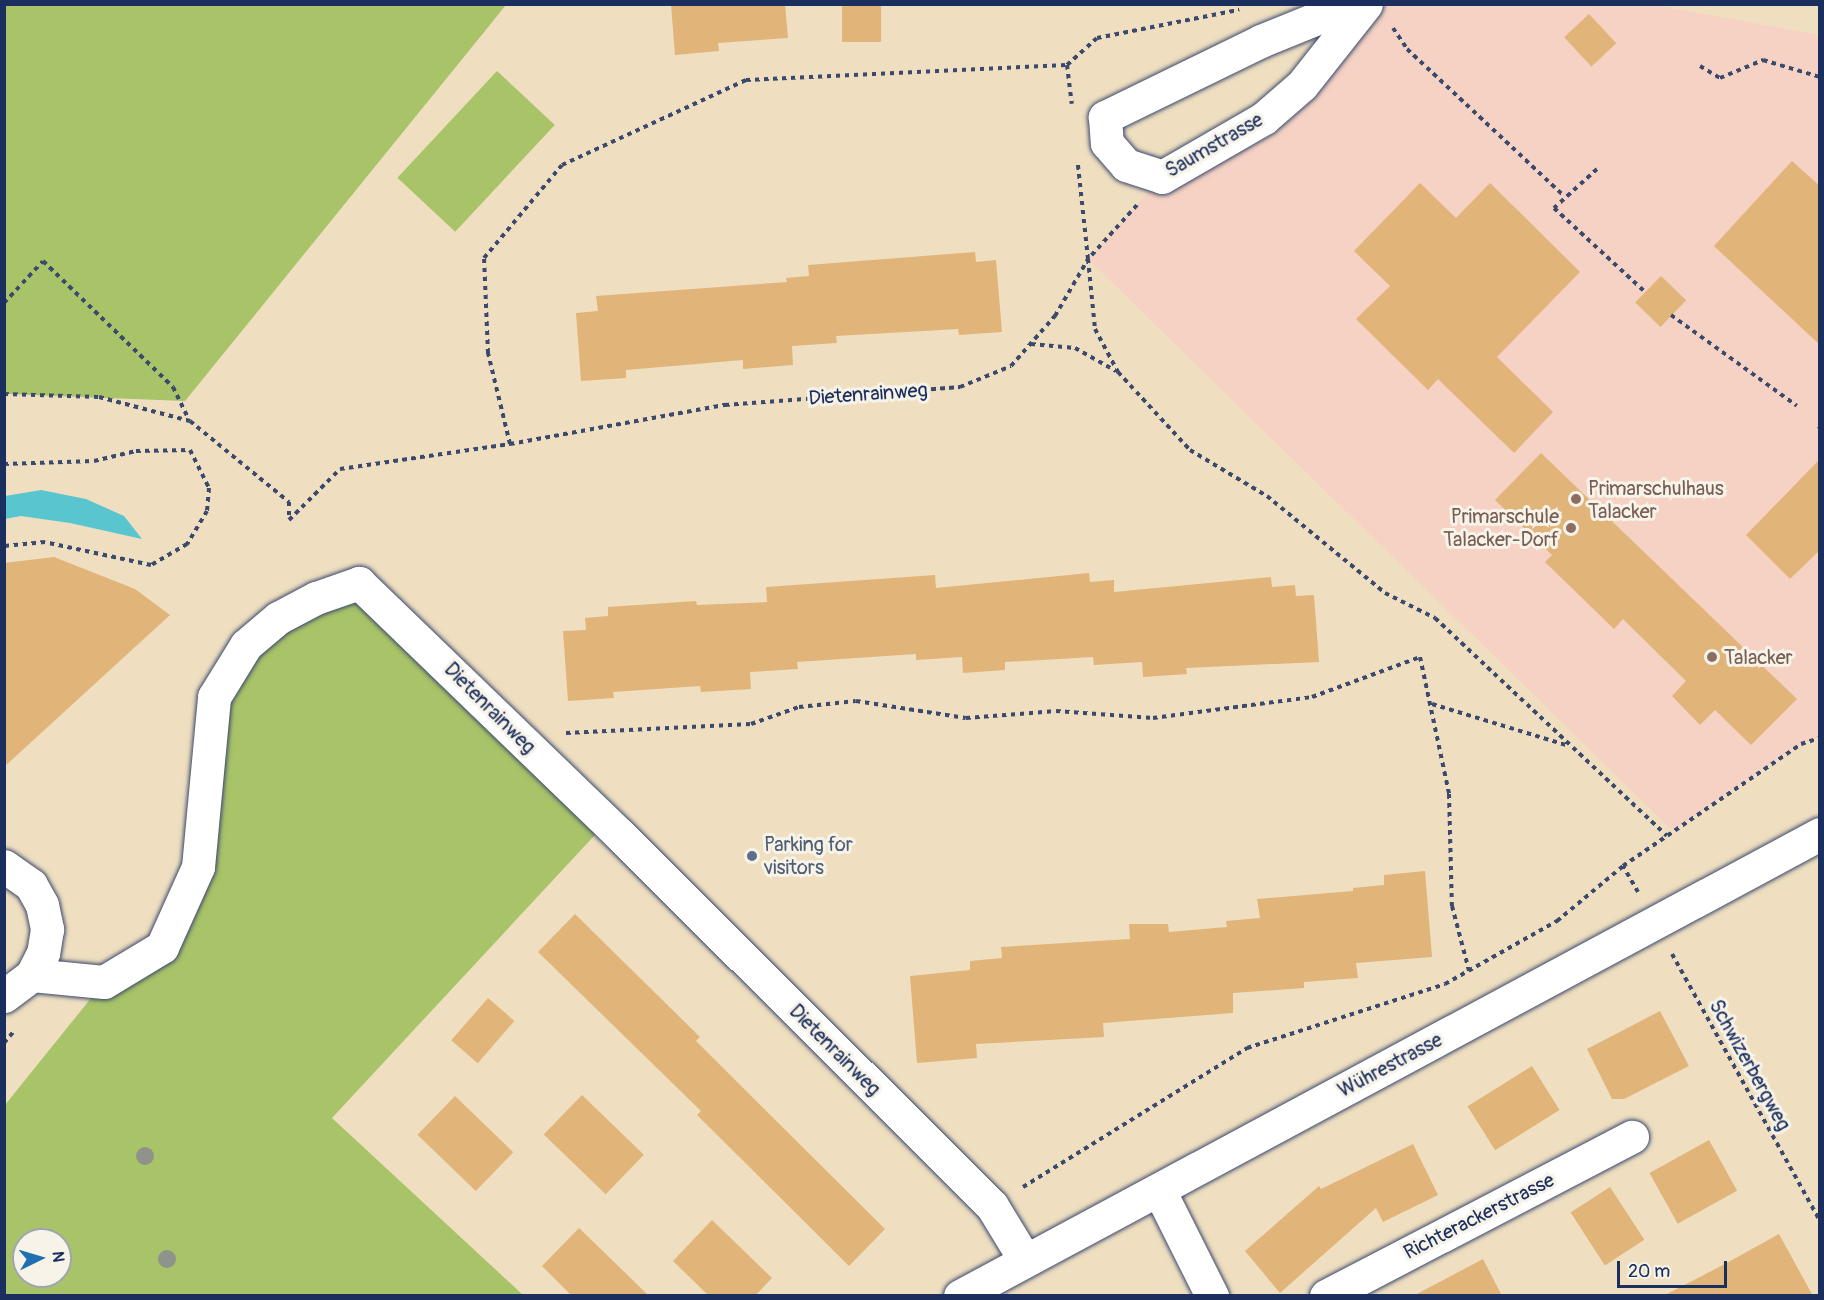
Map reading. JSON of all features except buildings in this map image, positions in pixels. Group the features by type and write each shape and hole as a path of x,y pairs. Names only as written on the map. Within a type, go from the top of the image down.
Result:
{"street":[{"name":"Saumstrasse","path":"1352,4 1261,41 1105,117 1107,143 1126,165 1162,177 1264,118 1378,13"},
{"name":"Dietenrainweg","path":"32,975 104,982 162,947 198,867 214,697 246,645 278,618 316,597 359,583 517,735 992,1206 1025,1260"},
{"name":"Wührestrasse","path":"960,1296 1820,834"},
{"path":"4,866 30,885 42,906 47,929 44,945 32,975 4,996"},
{"name":"Richterackerstrasse","path":"1326,1296 1632,1137"},
{"path":"1159,1190 1212,1296"}],"path":[{"path":"510,444 488,353 484,258 562,165 746,80 1068,65 1097,38 1245,9"},
{"path":"1378,13 1407,49 1565,197"},
{"path":"1700,66 1720,78 1763,60 1820,77"},
{"path":"1068,65 1072,111"},
{"path":"1077,156 1095,329 1118,372 1190,450 1267,496 1385,593 1435,618 1667,836"},
{"path":"1597,169 1554,208 1645,292"},
{"name":"Dietenrainweg","path":"4,394 99,397 190,421 290,502 289,520 340,469 510,444 725,405 960,387 1011,366 1055,316 1088,259 1162,177"},
{"path":"4,303 43,261 173,387 190,421"},
{"path":"1671,315 1797,406"},
{"path":"1030,344 1075,348 1118,372"},
{"path":"4,464 94,460 136,451 190,450 209,488 207,510 187,544 151,565 45,542 4,546"},
{"path":"517,735 751,724 799,707 856,701 966,718 1056,711 1153,718 1312,697 1420,657 1432,704 1449,794 1452,906 1468,971"},
{"path":"1432,704 1572,747"},
{"path":"992,1206 1246,1048 1445,984 1557,921 1623,866 1801,744 1820,738"},
{"name":"Schwizerbergweg","path":"1623,866 1820,1221"}],"shaded area":[{"name":"Primarschulhaus Talacker","path":"1366,5 1655,5 1819,35 1819,738 1800,744 1673,831 1088,259 1162,177 1264,118"}],"green space":[{"path":"5,4 506,5 185,401 5,394"},
{"path":"497,71 555,125 455,232 397,178"},
{"path":"359,583 607,822 332,1118 523,1295 5,1296 5,1105 104,982 162,946 206,769 246,645"}],"water":[{"path":"41,490 86,499 124,516 142,539 70,523 21,516 5,519 5,496"}],"place":[{"name":"Primarschulhaus Talacker","path":"1576,499"},
{"name":"Primarschule Talacker-Dorf","path":"1571,528"},
{"name":"Talacker","path":"1712,657"},
{"name":"Parking for visitors","path":"752,856"}]}
